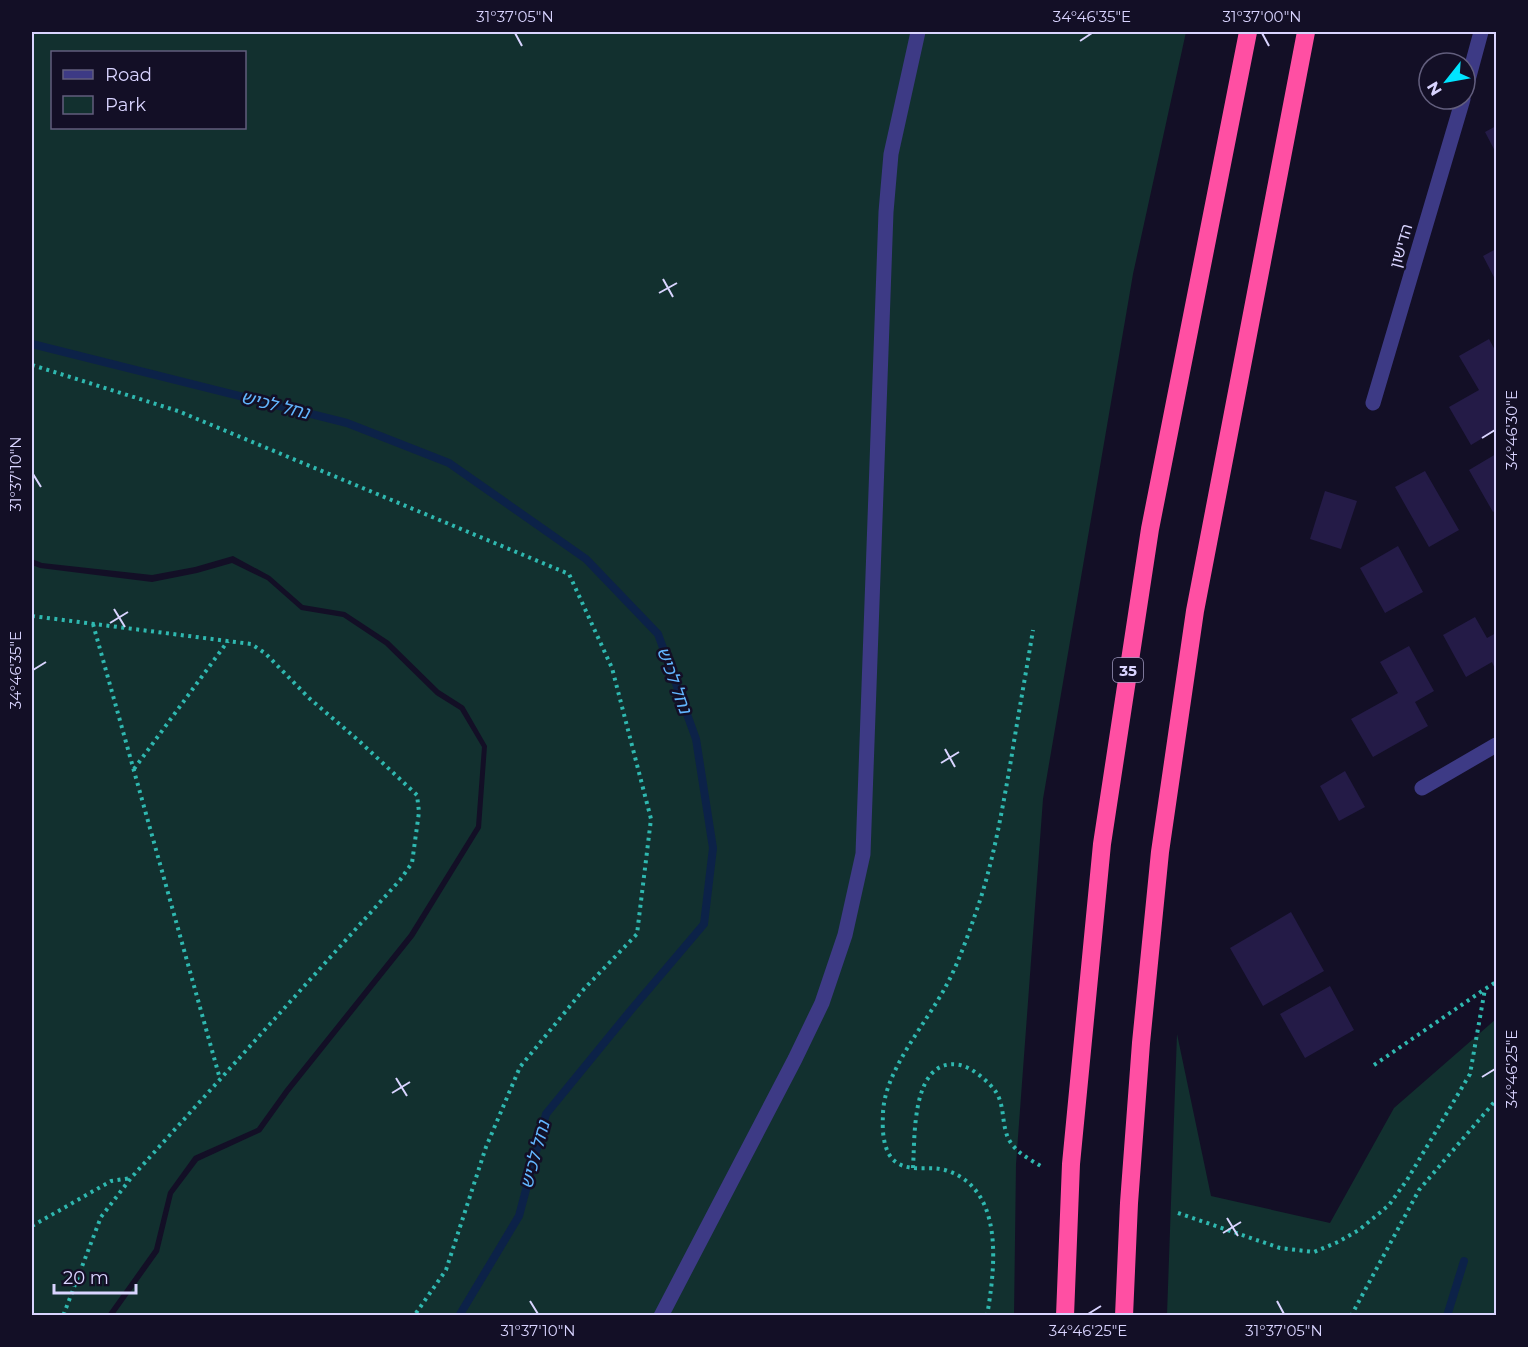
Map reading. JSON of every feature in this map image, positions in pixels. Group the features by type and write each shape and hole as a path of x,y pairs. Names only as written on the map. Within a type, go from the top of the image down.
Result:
{"highway":[{"name":"35","path":"1065,1316 1071,1164 1102,844 1150,529 1248,32"},
{"path":"1124,1316 1140,1055 1160,852 1195,610 1306,32"}],"street":[{"path":"661,1316 822,1003 845,935 863,854 886,212 891,154 918,32"},
{"path":"1476,51 1481,32"},
{"name":"הדישון","path":"1373,403 1459,111"},
{"path":"1422,788 1497,745"}],"path":[{"path":"32,365 178,411 569,574 612,668 651,819 637,934 584,989 520,1067 486,1147 446,1270 414,1316"},
{"path":"32,616 251,644 265,653 309,698 417,795 419,812 412,862 400,880 131,1178 101,1217 63,1316"},
{"path":"93,624 220,1080"},
{"path":"987,1316 993,1264 990,1225 982,1197 964,1178 939,1167 913,1168 901,1166 892,1160 882,1133 883,1111 886,1094 896,1070 948,984 976,912 1003,807 1033,630"},
{"path":"133,770 228,641"},
{"path":"1374,1065 1497,982"},
{"path":"1178,1213 1280,1248 1314,1252 1359,1230 1389,1204 1407,1180 1470,1074 1485,989"},
{"path":"913,1168 918,1105 925,1084 931,1073 940,1066 951,1064 974,1071 986,1081 1000,1102 1006,1132 1012,1146 1041,1166"},
{"path":"1351,1316 1419,1190 1497,1100"},
{"path":"32,1226 111,1181 131,1178"}],"green space":[{"path":"32,32 1186,32 1133,274 1043,799 1016,1164 1014,1315 114,1315 159,1252 173,1194 198,1161 261,1132 289,1093 414,937 481,828 487,746 464,706 439,690 389,641 345,612 303,605 270,576 233,556 195,567 152,575 42,563 32,559"},
{"path":"232,563 267,580 301,610 343,617 385,645 436,695 460,710 482,747 476,826 409,934 285,1089 257,1128 194,1156 168,1192 154,1249 107,1315 32,1315 32,565 40,568 152,582"},
{"path":"1496,1019 1496,1315 1167,1315 1177,1034 1211,1196 1330,1223 1394,1108"}],"building":[{"path":"1496,126 1496,153 1485,132"},
{"path":"1496,249 1496,281 1483,256"},
{"path":"1489,339 1496,352 1496,430 1471,445 1449,407 1479,390 1459,356"},
{"path":"1496,454 1496,510 1493,512 1469,470"},
{"path":"1425,471 1459,530 1429,547 1395,487"},
{"path":"1325,491 1357,501 1341,549 1310,539"},
{"path":"1398,546 1423,592 1385,613 1360,568"},
{"path":"1475,617 1487,638 1496,633 1496,671 1492,662 1466,677 1443,635"},
{"path":"1409,646 1434,691 1415,702 1428,726 1373,757 1351,719 1398,693 1380,662"},
{"path":"1345,771 1365,807 1339,821 1320,786"},
{"path":"1291,912 1324,971 1263,1006 1230,948"},
{"path":"1330,986 1354,1030 1305,1058 1280,1014"}],"waterway":[{"name":"נחל לכיש","path":"32,344 347,423 449,463 586,559 658,634 696,739 713,848 704,924 546,1114 519,1216 459,1316"},
{"path":"1447,1316 1464,1261"}]}
